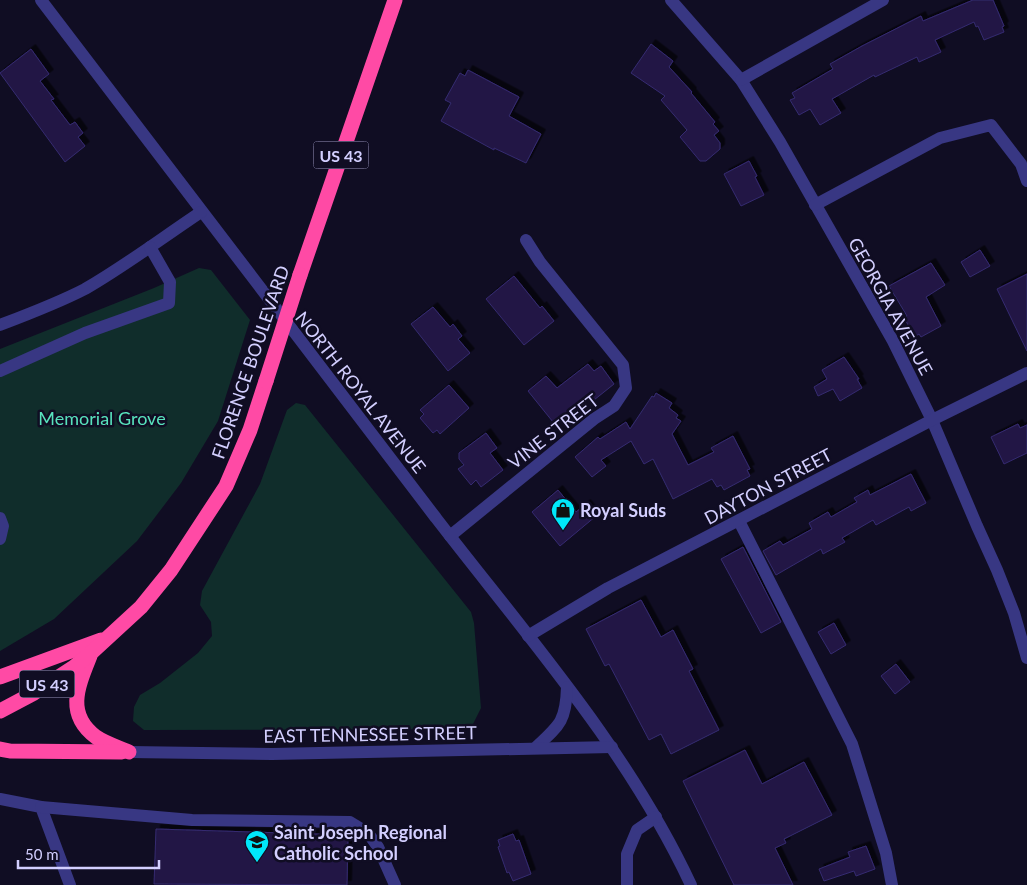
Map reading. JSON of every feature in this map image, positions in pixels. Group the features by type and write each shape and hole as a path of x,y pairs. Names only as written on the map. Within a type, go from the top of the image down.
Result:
{"highway":[{"name":"FLORENCE BOULEVARD","path":"0,711 42,688 74,667 92,653 141,607 171,570 226,486 250,430 300,275 394,0"},
{"path":"0,677 109,637"},
{"path":"92,653 79,682 76,697 78,715 87,729 98,738 129,752"},
{"path":"0,749 10,751 129,752"}],"street":[{"name":"NORTH ROYAL AVENUE","path":"41,0 201,212 612,747 656,817 691,885"},
{"name":"GEORGIA AVENUE","path":"671,0 742,80 780,142 892,341 932,420 997,570 1014,613 1027,658"},
{"path":"742,80 883,0"},
{"path":"815,205 940,138 991,125 1020,164 1027,181"},
{"path":"0,325 40,310 84,289 201,212"},
{"name":"VINE STREET","path":"450,536 594,419 614,406 626,388 623,365 540,262 526,240"},
{"path":"0,371 85,333 169,303 170,282 150,247"},
{"name":"DAYTON STREET","path":"528,636 608,588 932,420 1027,373"},
{"path":"0,518 3,526 0,539"},
{"path":"739,521 852,744 886,853 892,885"},
{"path":"535,748 560,723 566,709 567,687"},
{"name":"EAST TENNESSEE STREET","path":"129,752 272,754 612,747"},
{"path":"0,799 41,807 192,820 350,822 368,833 378,847 395,885"},
{"path":"41,807 70,885"},
{"path":"627,885 627,854 637,830 656,817"}],"green space":[{"name":"Memorial Grove","path":"199,268 211,270 250,320 218,421 181,483 137,541 54,619 0,651 0,349 154,288"},
{"path":"296,403 305,405 471,612 474,623 481,708 473,724 463,729 144,730 133,721 134,707 140,695 160,683 198,653 212,636 211,622 200,605 202,591 260,484 287,410"}],"building":[{"path":"973,0 993,0 1004,26 1002,27 1004,32 984,40 978,26 976,27 974,22 935,40 941,52 919,62 917,57 875,77 874,75 832,99 841,113 820,125 810,109 799,115 790,100 795,98 792,93 833,69 830,64 921,16 923,21"},
{"path":"651,44 673,61 669,67 692,92 715,122 713,124 719,131 714,135 720,143 720,149 706,161 700,161 680,137 687,130 661,100 665,96 631,73"},
{"path":"31,49 49,74 40,81 54,99 51,100 70,125 75,122 83,133 78,137 85,146 65,162 0,73"},
{"path":"468,70 519,97 509,116 541,134 526,163 494,148 494,150 441,121 451,103 445,100 460,73 465,76"},
{"path":"749,161 764,195 741,206 724,174"},
{"path":"980,250 990,266 970,277 961,262"},
{"path":"931,263 945,285 926,297 941,326 921,337 919,334 914,337 904,317 907,316 889,286"},
{"path":"1027,274 1027,351 997,289"},
{"path":"514,276 540,308 542,306 554,321 524,345 486,299"},
{"path":"433,307 450,327 453,324 462,336 458,339 470,353 448,371 411,324"},
{"path":"844,357 859,379 857,379 862,388 840,401 833,389 818,396 814,387 827,379 822,370"},
{"path":"588,364 594,371 601,366 614,384 594,400 591,395 564,418 562,416 553,422 528,391 546,376 557,388"},
{"path":"449,385 469,408 440,434 437,430 433,433 420,418 424,414 420,410"},
{"path":"656,393 672,403 669,408 678,415 676,418 681,421 672,434 688,465 714,452 711,448 733,436 750,469 747,470 750,476 724,490 721,485 717,487 712,479 673,499 653,459 644,464 631,441 601,460 606,466 592,477 575,457 598,437 600,439 626,422 630,429"},
{"path":"1018,424 1020,428 1027,425 1027,453 1004,464 991,437"},
{"path":"486,433 497,448 490,453 503,470 481,487 476,480 471,485 458,469 464,465 459,459 459,453"},
{"path":"911,474 926,503 911,511 909,507 876,525 873,520 842,538 845,542 823,554 821,549 776,575 763,551 780,541 783,545 812,529 809,523 828,512 831,517 857,502 854,498 868,490 870,495"},
{"name":"Royal Suds","path":"558,490 576,512 586,504 596,516 560,546 532,512"},
{"path":"743,547 781,622 761,633 721,559"},
{"path":"641,600 661,637 673,630 693,669 689,671 719,730 671,754 661,734 649,740 609,664 605,666 586,629"},
{"path":"834,623 846,645 831,654 818,632"},
{"path":"896,664 910,682 895,694 881,676"},
{"path":"745,750 762,784 804,762 832,815 784,839 786,843 775,848 793,885 734,885 683,781"},
{"path":"156,829 348,835 347,885 154,884"},
{"path":"513,834 516,841 519,840 531,874 513,881 509,872 507,873 498,847 500,846 498,840"},
{"path":"866,846 875,869 856,876 854,871 824,881 819,869 850,857 848,852"}],"place":[{"name":"Royal Suds","path":"563,531"},
{"name":"Saint Joseph Regional Catholic School","path":"257,863"}]}
